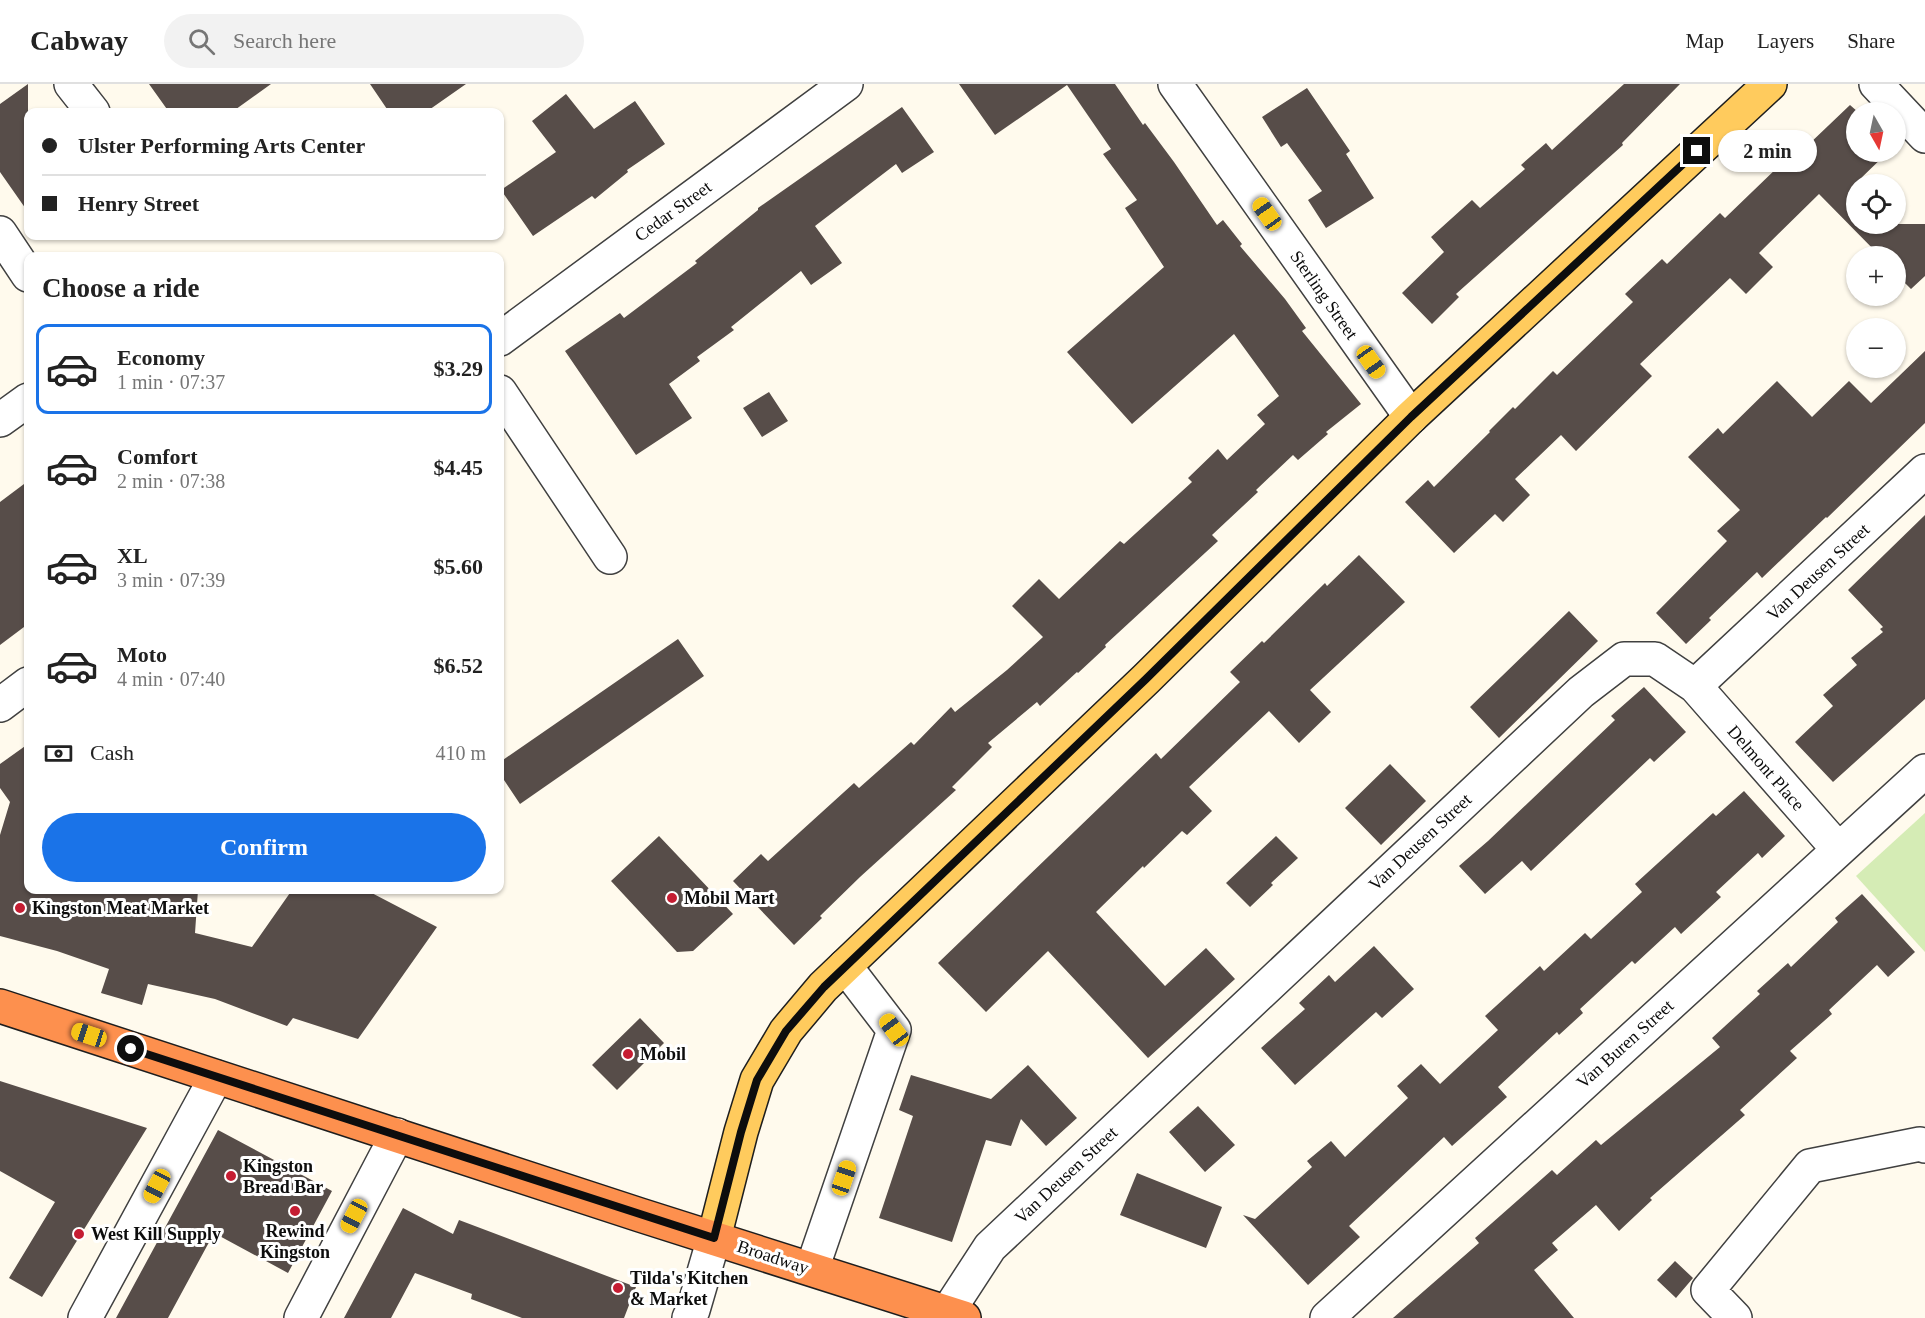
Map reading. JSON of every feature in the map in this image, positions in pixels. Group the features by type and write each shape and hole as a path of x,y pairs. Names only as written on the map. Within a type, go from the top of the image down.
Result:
{"highway":[{"name":"Broadway","path":"0,1006 956,1315"}],"main road":[{"path":"714,1238 757,1080 786,1031 824,987 1146,679 1411,417 1770,84"}],"street":[{"path":"71,84 90,108"},
{"name":"Cedar Street","path":"504,336 846,84"},
{"name":"Sterling Street","path":"1175,84 1411,417"},
{"path":"1876,84 1925,136"},
{"path":"0,233 24,269"},
{"path":"504,398 610,557"},
{"path":"0,420 24,403"},
{"name":"Van Deusen Street","path":"956,1315 990,1247 1581,692 1624,659 1654,659 1695,686 1925,471"},
{"name":"Delmont Place","path":"1695,686 1838,849"},
{"path":"0,705 24,687"},
{"name":"Van Buren Street","path":"1327,1318 1925,771"},
{"path":"812,1269 894,1030 845,966"},
{"path":"85,1318 216,1077"},
{"path":"301,1318 397,1135"},
{"path":"1735,1318 1708,1290 1810,1166 1920,1144 1925,1146"},
{"path":"689,1318 714,1238"}],"green space":[{"path":"1925,813 1925,952 1856,876"}],"building":[{"path":"28,84 28,108 24,108 24,206 0,172 0,104"},
{"path":"149,84 271,84 238,108 166,108"},
{"path":"370,84 466,84 432,108 386,108"},
{"path":"959,84 1115,84 1143,125 1145,123 1174,162 1217,225 1223,220 1242,244 1240,246 1285,299 1306,328 1302,331 1361,404 1326,432 1328,434 1298,460 1293,455 1256,490 1258,492 1212,535 1218,541 1105,645 1106,647 1078,673 1040,706 1037,702 988,743 992,747 952,787 956,790 860,877 794,945 733,881 761,854 768,861 854,783 859,788 911,742 914,745 951,707 955,712 1007,670 1043,637 1012,606 1039,579 1059,599 1120,541 1124,544 1192,482 1188,478 1218,449 1227,460 1265,424 1257,415 1279,396 1234,334 1132,424 1067,352 1164,267 1125,208 1137,200 1103,154 1111,149 1067,85 995,135"},
{"path":"1624,84 1680,84 1622,143 1623,145 1456,294 1459,297 1432,324 1402,293 1444,252 1431,237 1472,200 1480,208 1525,169 1521,165 1546,143 1552,150"},
{"path":"1307,88 1350,151 1346,154 1374,198 1326,228 1308,200 1322,191 1287,143 1281,147 1262,117"},
{"path":"566,94 594,129 635,101 665,144 627,170 628,172 595,199 592,196 533,236 504,194 504,188 556,152 532,121"},
{"path":"902,107 934,152 902,173 896,164 815,226 842,263 811,285 801,271 731,327 734,330 697,357 700,361 669,384 692,418 636,455 565,351 620,313 624,318 697,263 695,261 758,208"},
{"path":"1846,109 1846,162 1878,162 1865,174 1846,174 1846,221 1819,194 1759,253 1773,267 1746,294 1730,278 1640,364 1652,376 1576,451 1561,435 1515,479 1530,495 1503,522 1495,514 1454,553 1405,502 1428,480 1434,487 1513,407 1515,409 1553,371 1557,375 1633,302 1625,294 1662,259 1667,264 1720,213 1725,218 1782,163 1786,166"},
{"path":"1906,224 1925,224 1925,276 1911,289 1906,284 1906,246 1870,246 1858,234 1906,234"},
{"path":"1925,351 1925,423 1762,578 1757,572 1709,618 1711,620 1686,644 1656,613 1727,541 1717,531 1740,510 1688,457 1718,428 1723,434 1777,381 1812,417 1849,381 1871,403 1897,378 1906,378 1906,369"},
{"path":"769,392 788,421 762,437 743,408"},
{"path":"24,484 24,627 0,645 0,502"},
{"path":"1925,515 1925,699 1833,782 1795,742 1833,706 1823,695 1857,665 1851,658 1883,632 1880,629 1883,627 1848,590"},
{"path":"1359,555 1405,602 1310,690 1331,712 1299,743 1269,711 1189,787 1212,811 1187,835 1182,831 1096,912 1165,986 1206,948 1235,979 1148,1058 1048,951 986,1012 938,963 1156,753 1161,759 1240,682 1230,672 1262,641 1264,643 1325,583 1327,586"},
{"path":"1569,611 1598,641 1499,738 1470,707"},
{"path":"678,639 704,676 520,804 504,780 504,759"},
{"path":"1644,687 1686,732 1654,762 1650,758 1531,871 1522,861 1485,894 1459,866 1615,720 1611,716"},
{"path":"24,747 24,894 198,894 195,933 252,947 289,894 374,894 437,927 358,1039 293,1018 287,1026 215,999 148,984 142,1005 101,993 109,969 57,951 0,936 0,835 10,802 0,788 0,764"},
{"path":"1390,764 1426,801 1381,845 1345,808"},
{"path":"1744,791 1785,836 1762,858 1758,853 1716,892 1721,897 1681,934 1675,927 1635,964 1632,961 1580,1009 1583,1013 1559,1035 1557,1032 1498,1087 1507,1097 1452,1146 1444,1137 1349,1226 1360,1237 1308,1285 1243,1215 1255,1219 1312,1167 1307,1161 1331,1141 1345,1157 1408,1098 1397,1086 1421,1064 1440,1084 1498,1030 1485,1016 1540,966 1544,971 1585,933 1591,939 1642,892 1635,884 1713,813 1716,816"},
{"name":"Mobil Mart","path":"659,836 733,914 693,951 677,952 611,881"},
{"path":"1276,836 1298,858 1250,907 1226,883"},
{"path":"1862,894 1915,952 1888,977 1877,965 1829,1010 1832,1014 1790,1051 1797,1058 1740,1110 1745,1115 1650,1198 1652,1200 1619,1231 1596,1205 1552,1243 1558,1250 1534,1270 1574,1318 1393,1318 1479,1243 1475,1238 1552,1170 1557,1175 1596,1140 1601,1145 1720,1047 1712,1038 1760,994 1757,991 1788,963 1791,967 1838,922 1835,918"},
{"path":"1374,946 1414,989 1382,1018 1376,1012 1295,1085 1261,1048 1305,1009 1299,1003 1329,975 1335,982"},
{"name":"Mobil","path":"640,1018 664,1043 617,1090 592,1065"},
{"path":"1028,1065 1077,1118 1046,1146 1021,1119 1011,1146 986,1140 952,1242 879,1218 913,1116 899,1110 911,1075 991,1099"},
{"path":"0,1081 147,1128 42,1297 9,1278 55,1202 0,1171"},
{"path":"1198,1106 1235,1145 1205,1172 1169,1132"},
{"path":"218,1130 332,1191 288,1273 214,1233 168,1318 116,1318"},
{"path":"1137,1173 1222,1207 1206,1248 1120,1215"},
{"path":"403,1208 453,1234 459,1220 636,1287 624,1318 522,1318 471,1299 472,1294 415,1273 391,1318 344,1318"},
{"path":"1675,1261 1693,1278 1676,1298 1657,1280"}],"place":[{"name":"Mobil Mart","path":"672,898"},
{"name":"Kingston Meat Market","path":"20,908"},
{"name":"Mobil","path":"628,1054"},
{"name":"Kingston Bread Bar","path":"231,1176"},
{"name":"Rewind Kingston","path":"295,1211"},
{"name":"West Kill Supply","path":"79,1234"},
{"name":"Tilda's Kitchen & Market","path":"618,1288"}],"route":[{"path":"131,1049 714,1238 757,1080 786,1031 824,987 1146,679 1411,417 1697,151"}]}
